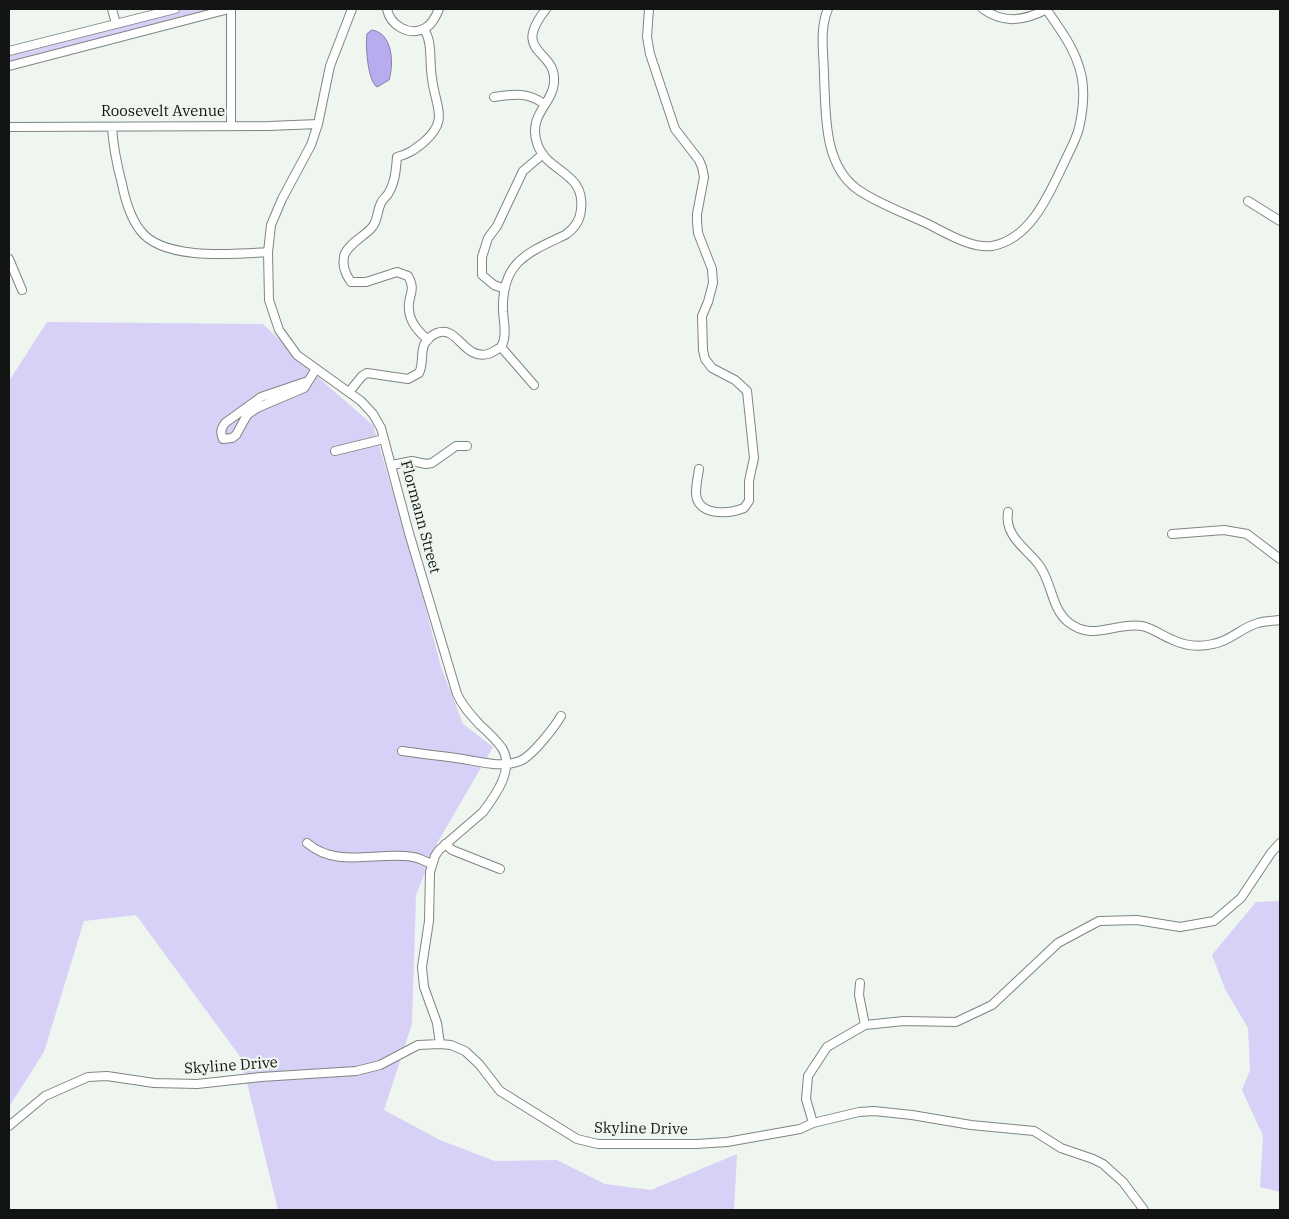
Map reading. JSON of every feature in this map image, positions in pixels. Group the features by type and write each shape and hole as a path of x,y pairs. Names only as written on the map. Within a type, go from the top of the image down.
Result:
{"street":[{"path":"112,9 116,24"},
{"path":"9,51 175,9"},
{"path":"9,66 230,9 231,126"},
{"name":"Flormann Street","path":"352,9 330,66 318,124 305,159 275,212 271,225 268,252 269,300 279,330 297,354 349,392 373,414 381,428 409,533 457,694 468,713 501,747 506,763"},
{"path":"387,9 392,20 400,28 410,31 424,29 430,24 439,9"},
{"path":"349,392 362,376 367,373 408,379 420,373 423,366 424,344 436,333 443,331 454,336 468,351 475,353 488,354 501,347 504,337 503,307 505,289 512,271 524,256 571,232 580,214 582,198 579,188 573,179 554,165 539,150 535,135 537,118 552,92 554,74 547,60 537,50 533,36 537,20 546,9"},
{"path":"649,9 648,45 658,79 675,130 699,160 704,177 697,214 698,233 712,268 713,283 702,316 705,359 712,368 735,380 747,391 754,458 749,481 749,501 744,508 726,513 714,512 704,507 699,502 696,494 699,469"},
{"path":"828,9 823,33 826,117 828,135 834,156 842,173 856,188 874,198 964,241 990,246 1001,244 1015,236 1029,222 1051,192 1079,130 1083,109 1083,86 1078,62 1068,41 1047,9 1038,14 1016,20 993,16 982,9"},
{"path":"424,29 429,38 432,78 440,118 438,126 434,134 409,154 398,157 396,176 389,194 381,203 373,226 349,248 344,255 343,266 345,274 351,282 366,282 397,272 408,276 413,287 408,309 410,317 418,332 428,340"},
{"path":"494,97 517,94 525,95 544,104"},
{"name":"Roosevelt Avenue","path":"9,126 112,127 318,124"},
{"path":"112,127 124,195 140,231 150,239 168,248 188,253 268,252"},
{"path":"505,289 494,286 482,275 484,249 523,171 543,154"},
{"path":"1248,201 1280,221"},
{"path":"9,258 22,290"},
{"path":"501,347 534,386"},
{"path":"308,381 261,397 225,423 221,429 223,439 228,440 236,435 247,415 257,408 304,388 316,369"},
{"path":"335,451 384,440"},
{"path":"392,465 412,461 426,464 456,446 467,446"},
{"path":"1008,512 1007,518 1015,540 1040,566 1058,610 1067,621 1080,630 1092,632 1128,626 1142,626 1174,641 1194,646 1215,644 1229,639 1257,623 1280,620"},
{"path":"1172,534 1224,530 1247,534 1280,559"},
{"path":"402,751 465,759 487,764 522,760 528,756 561,716"},
{"path":"440,1044 437,1023 424,987 422,967 429,921 432,864 439,850 483,812 503,779 506,763"},
{"path":"307,843 324,854 344,858 378,856 415,857 432,864"},
{"path":"813,1124 806,1099 808,1076 827,1047 865,1025 904,1021 956,1022 992,1005 1058,943 1098,921 1137,920 1180,927 1214,921 1241,898 1271,852 1280,843"},
{"path":"445,844 452,850 500,869"},
{"path":"860,983 859,995 865,1025"},
{"name":"Skyline Drive","path":"9,1126 46,1096 88,1077 107,1076 154,1083 197,1084 356,1071 380,1065 418,1046 440,1044 450,1045 465,1051 479,1064 500,1091 578,1139 598,1144 727,1142 800,1129 859,1112 874,1111 912,1115 971,1125 1034,1131 1062,1148 1103,1164 1123,1182 1144,1210"}],"shaded area":[{"path":"184,9 214,9 9,62 9,54"},
{"path":"372,30 379,32 384,37 388,43 391,58 389,80 377,87 369,71 366,46 367,34"},
{"path":"47,322 263,324 329,387 373,425 419,582 441,667 463,724 493,747 436,845 416,895 412,1024 384,1110 440,1140 495,1161 557,1160 605,1184 651,1190 737,1154 734,1210 278,1210 241,1058 136,915 84,921 44,1052 9,1107 9,381"},
{"path":"1280,901 1280,1192 1260,1187 1263,1136 1242,1090 1250,1070 1248,1028 1225,989 1212,955 1256,902"}]}
